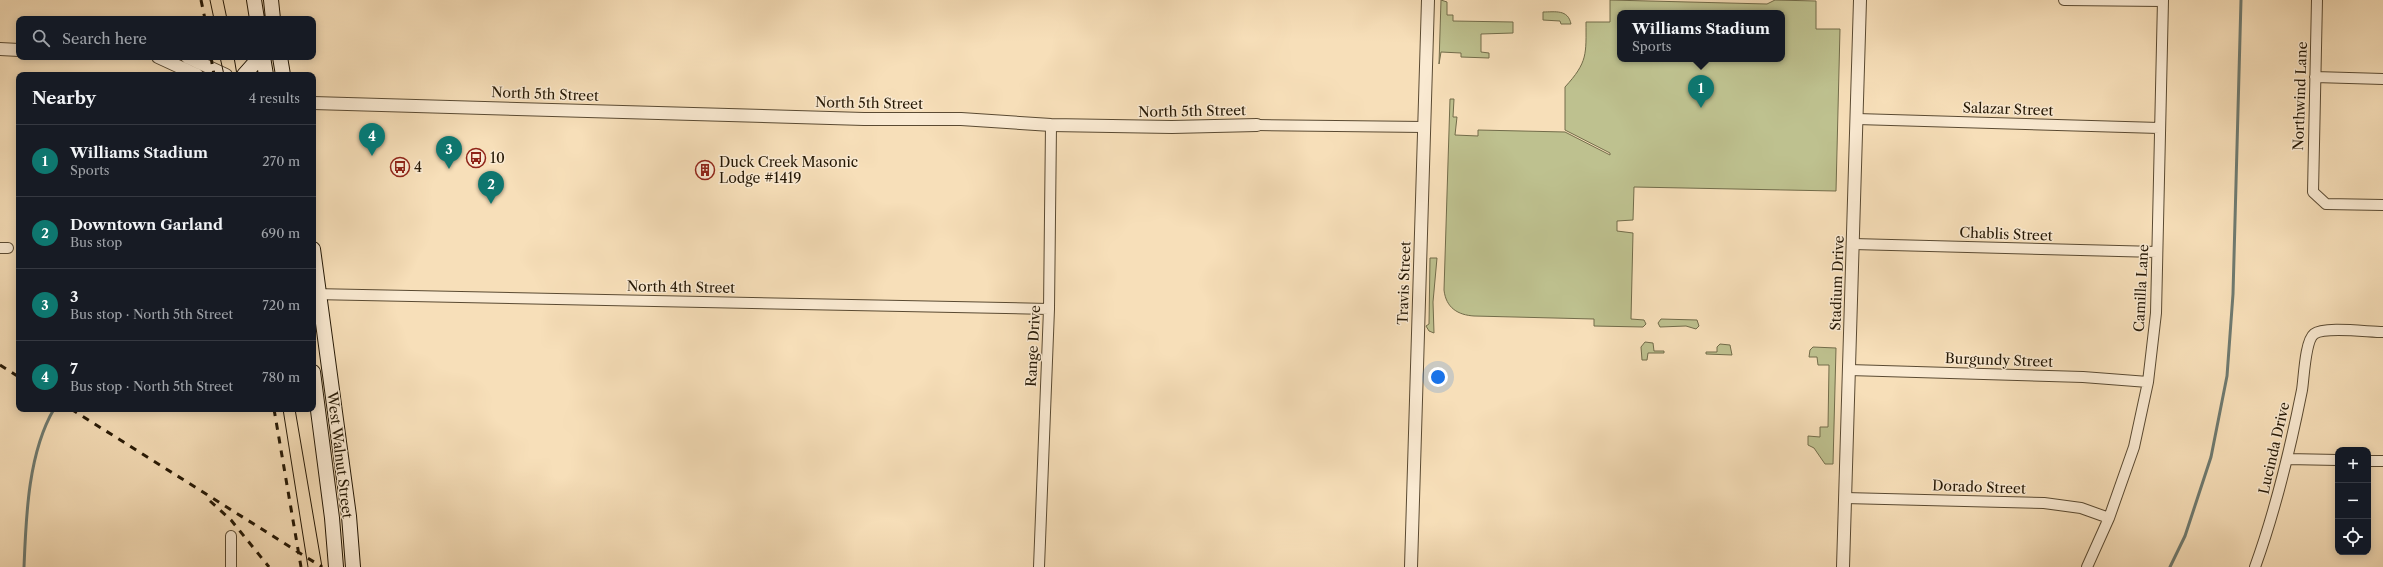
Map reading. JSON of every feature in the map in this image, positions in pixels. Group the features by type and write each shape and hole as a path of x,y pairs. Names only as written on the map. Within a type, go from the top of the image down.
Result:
{"main road":[{"path":"254,0 257,16"},
{"path":"271,0 274,16"},
{"path":"247,72 258,60"},
{"path":"262,60 265,72"},
{"path":"280,60 282,72"},
{"name":"West Walnut Street","path":"316,294 349,516 352,567"},
{"name":"West Walnut Street","path":"316,395 332,518 336,567"}],"street":[{"name":"Travis Street","path":"1411,567 1428,0"},
{"name":"Stadium Drive","path":"1843,567 1860,0"},
{"path":"2064,0 2163,1"},
{"name":"Northwind Lane","path":"2317,0 2313,192 2326,204 2383,205"},
{"name":"Camilla Lane","path":"2087,567 2109,518 2134,447 2148,382 2156,313 2163,1"},
{"path":"0,49 16,50"},
{"path":"164,60 190,72"},
{"path":"194,60 220,72"},
{"path":"2315,77 2383,79"},
{"name":"North 5th Street","path":"316,103 864,120 961,120 1052,125 1172,127 1257,124 1424,127"},
{"name":"Salazar Street","path":"1857,119 2159,128"},
{"name":"Range Drive","path":"1039,567 1049,309 1052,125"},
{"name":"Chablis Street","path":"1853,244 2157,252"},
{"name":"North 4th Street","path":"316,294 1049,309"},
{"name":"Lucinda Drive","path":"2255,567 2270,526 2288,459 2303,384 2309,341 2313,334 2326,330 2383,332"},
{"name":"Burgundy Street","path":"1849,370 2083,377 2148,382"},
{"path":"2288,459 2335,460"},
{"path":"2371,461 2383,461"},
{"name":"Dorado Street","path":"1846,498 2044,503 2082,508 2109,518"},
{"path":"231,536 231,567"}],"green space":[{"path":"1441,0 1447,2 1447,15 1453,15 1453,21 1513,22 1513,33 1481,34 1481,52 1489,53 1489,58 1461,57 1461,53 1441,52 1439,64"},
{"path":"1610,0 1767,4 1775,0 1816,1 1816,29 1840,29 1836,191 1634,187 1633,220 1617,221 1617,231 1633,233 1631,319 1644,320 1646,324 1643,327 1594,326 1594,319 1474,316 1458,312 1447,302 1444,290 1450,99 1454,99 1453,117 1457,117 1455,135 1478,136 1478,130 1565,132 1610,155 1610,153 1565,130 1565,87 1582,64 1586,42 1586,22 1610,22"},
{"path":"1543,12 1560,12 1567,16 1571,24 1561,24 1560,21 1543,20"},
{"path":"1430,258 1437,258 1433,302 1434,333 1429,331 1426,326 1429,324"},
{"path":"1661,319 1697,320 1699,326 1696,329 1686,326 1660,327 1658,323"},
{"path":"1645,342 1653,343 1654,351 1664,351 1664,353 1648,353 1647,360 1642,360 1641,347"},
{"path":"1720,344 1730,345 1732,355 1706,354 1706,352 1717,352 1717,347"},
{"path":"1813,347 1836,348 1833,464 1825,464 1814,448 1808,445 1808,436 1820,437 1820,427 1828,427 1829,365 1818,365 1817,357 1809,357 1810,350"}],"waterway":[{"path":"2170,567 2185,536 2211,457 2227,376 2233,294 2241,0"},
{"path":"24,567 30,486 39,445 45,426 52,412"}],"tram line":[{"path":"210,0 213,16"},
{"path":"223,0 226,16"},
{"path":"221,60 223,72"},
{"path":"234,60 236,72"},
{"path":"283,412 308,567"},
{"path":"296,412 322,567"}],"railway":[{"path":"201,0 204,16"},
{"path":"212,60 214,72"},
{"path":"0,365 16,375"},
{"path":"76,412 322,567"},
{"path":"275,412 301,567"},
{"path":"210,501 231,520 269,567"}],"place":[{"name":"Williams Stadium","path":"1701,108"},
{"name":"7","path":"372,156"},
{"name":"10","path":"476,158"},
{"name":"4","path":"400,167"},
{"name":"3","path":"449,169"},
{"name":"Duck Creek Masonic Lodge #1419","path":"705,170"},
{"name":"Downtown Garland","path":"491,204"}]}
